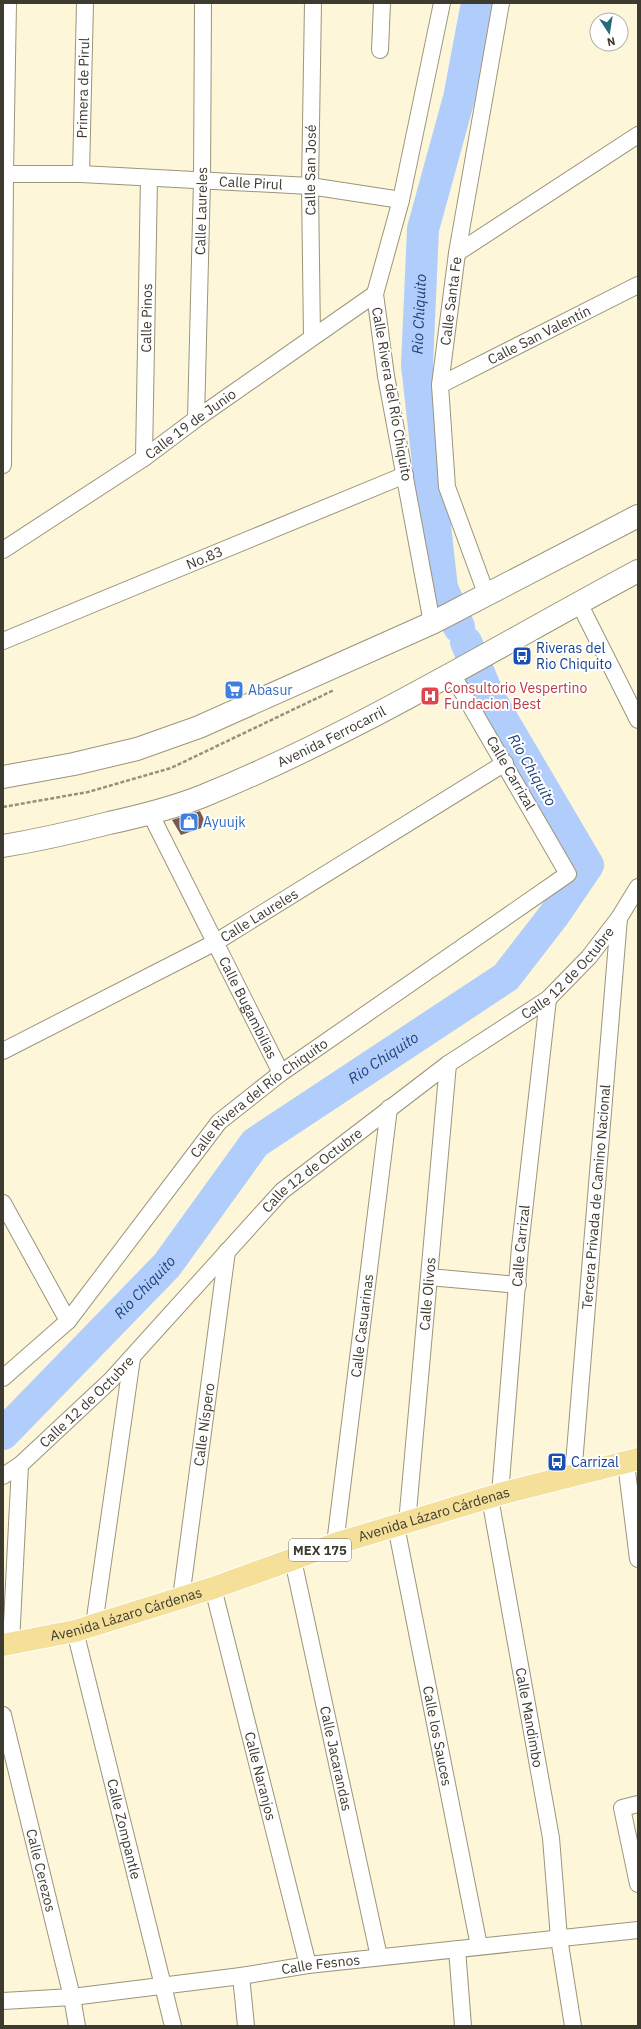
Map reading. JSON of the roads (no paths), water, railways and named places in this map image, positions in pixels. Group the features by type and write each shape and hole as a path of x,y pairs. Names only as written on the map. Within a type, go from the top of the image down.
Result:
{"main road":[{"path":"3,777 74,764 137,749 199,727 438,620 481,599 638,516"},
{"name":"Avenida Ferrocarril","path":"3,846 43,840 150,813 202,796 345,731 494,652 638,571"},
{"name":"Avenida Lázaro Cárdenas","path":"7,1644 85,1628 213,1588 335,1544 495,1496 632,1461"}],"street":[{"path":"3,465 4,174 8,3"},
{"name":"Primera de Pirul","path":"81,174 85,3"},
{"name":"Calle Laureles","path":"196,419 202,180 202,3"},
{"name":"Calle San José","path":"312,337 310,186 313,3"},
{"path":"380,50 382,3"},
{"name":"Calle Rivera del Río Chiquito","path":"438,620 405,475 386,376 375,294 401,200 442,3"},
{"name":"Calle Santa Fe","path":"481,599 448,487 440,384 457,253 501,3"},
{"path":"457,253 638,135"},
{"name":"Calle Pirul","path":"4,174 81,174 310,186 401,200"},
{"name":"Calle Pinos","path":"144,458 149,178"},
{"name":"Calle San Valentín","path":"440,384 638,285"},
{"name":"Calle 19 de Junio","path":"3,550 144,458 196,419 375,294"},
{"name":"No.83","path":"3,640 405,475"},
{"path":"579,603 638,720"},
{"name":"Calle Carrizal","path":"457,671 505,764 568,874"},
{"name":"Calle Laureles","path":"3,1051 216,942 505,764"},
{"name":"Calle Bugambilias","path":"150,813 281,1073"},
{"name":"Calle Rivera del Río Chiquito","path":"3,1378 68,1321 219,1122 281,1073 568,874"},
{"name":"Calle 12 de Octubre","path":"3,1476 20,1465 112,1380 282,1191 448,1064 548,999 589,957 619,918 638,887"},
{"name":"Tercera Privada de Camino Nacional","path":"572,1476 619,918"},
{"name":"Calle Carrizal","path":"495,1496 518,1286 520,1248 548,999"},
{"name":"Calle Olivos","path":"402,1524 429,1277 448,1064"},
{"name":"Calle Casuarinas","path":"335,1544 389,1108"},
{"path":"3,1204 68,1321"},
{"name":"Calle Níspero","path":"181,1598 227,1251"},
{"path":"429,1277 518,1286"},
{"path":"85,1628 132,1358"},
{"path":"632,1461 638,1559"},
{"path":"7,1644 20,1465"},
{"name":"Calle Mandimbo","path":"495,1496 551,1838 559,1938"},
{"name":"Calle los Sauces","path":"402,1524 479,1946"},
{"name":"Calle Jacarandas","path":"293,1560 379,1958"},
{"name":"Calle Naranjos","path":"213,1588 308,1965"},
{"name":"Calle Zompantle","path":"85,1628 161,1986 173,2026"},
{"name":"Calle Cerezos","path":"3,1715 72,1997 76,2026"},
{"path":"638,1804 622,1808 638,1884"},
{"name":"Calle Fesnos","path":"3,2001 72,1997 241,1976 308,1965 638,1930"},
{"path":"559,1938 573,2026"},
{"path":"457,1949 464,2026"},
{"path":"241,1976 246,2026"}],"waterway":[{"name":"Rio Chiquito","path":"459,627 442,588 417,365 423,229 459,98 477,3"},
{"name":"Rio Chiquito","path":"3,1434 167,1265 255,1143 506,977 554,915 588,865 489,697 466,642"}],"place":[{"name":"Riveras del Rio Chiquito","path":"522,656"},
{"name":"Abasur","path":"234,690"},
{"name":"Consultorio Vespertino Fundacion Best","path":"430,696"},
{"name":"Ayuujk","path":"189,822"},
{"name":"Carrizal","path":"557,1462"}]}
